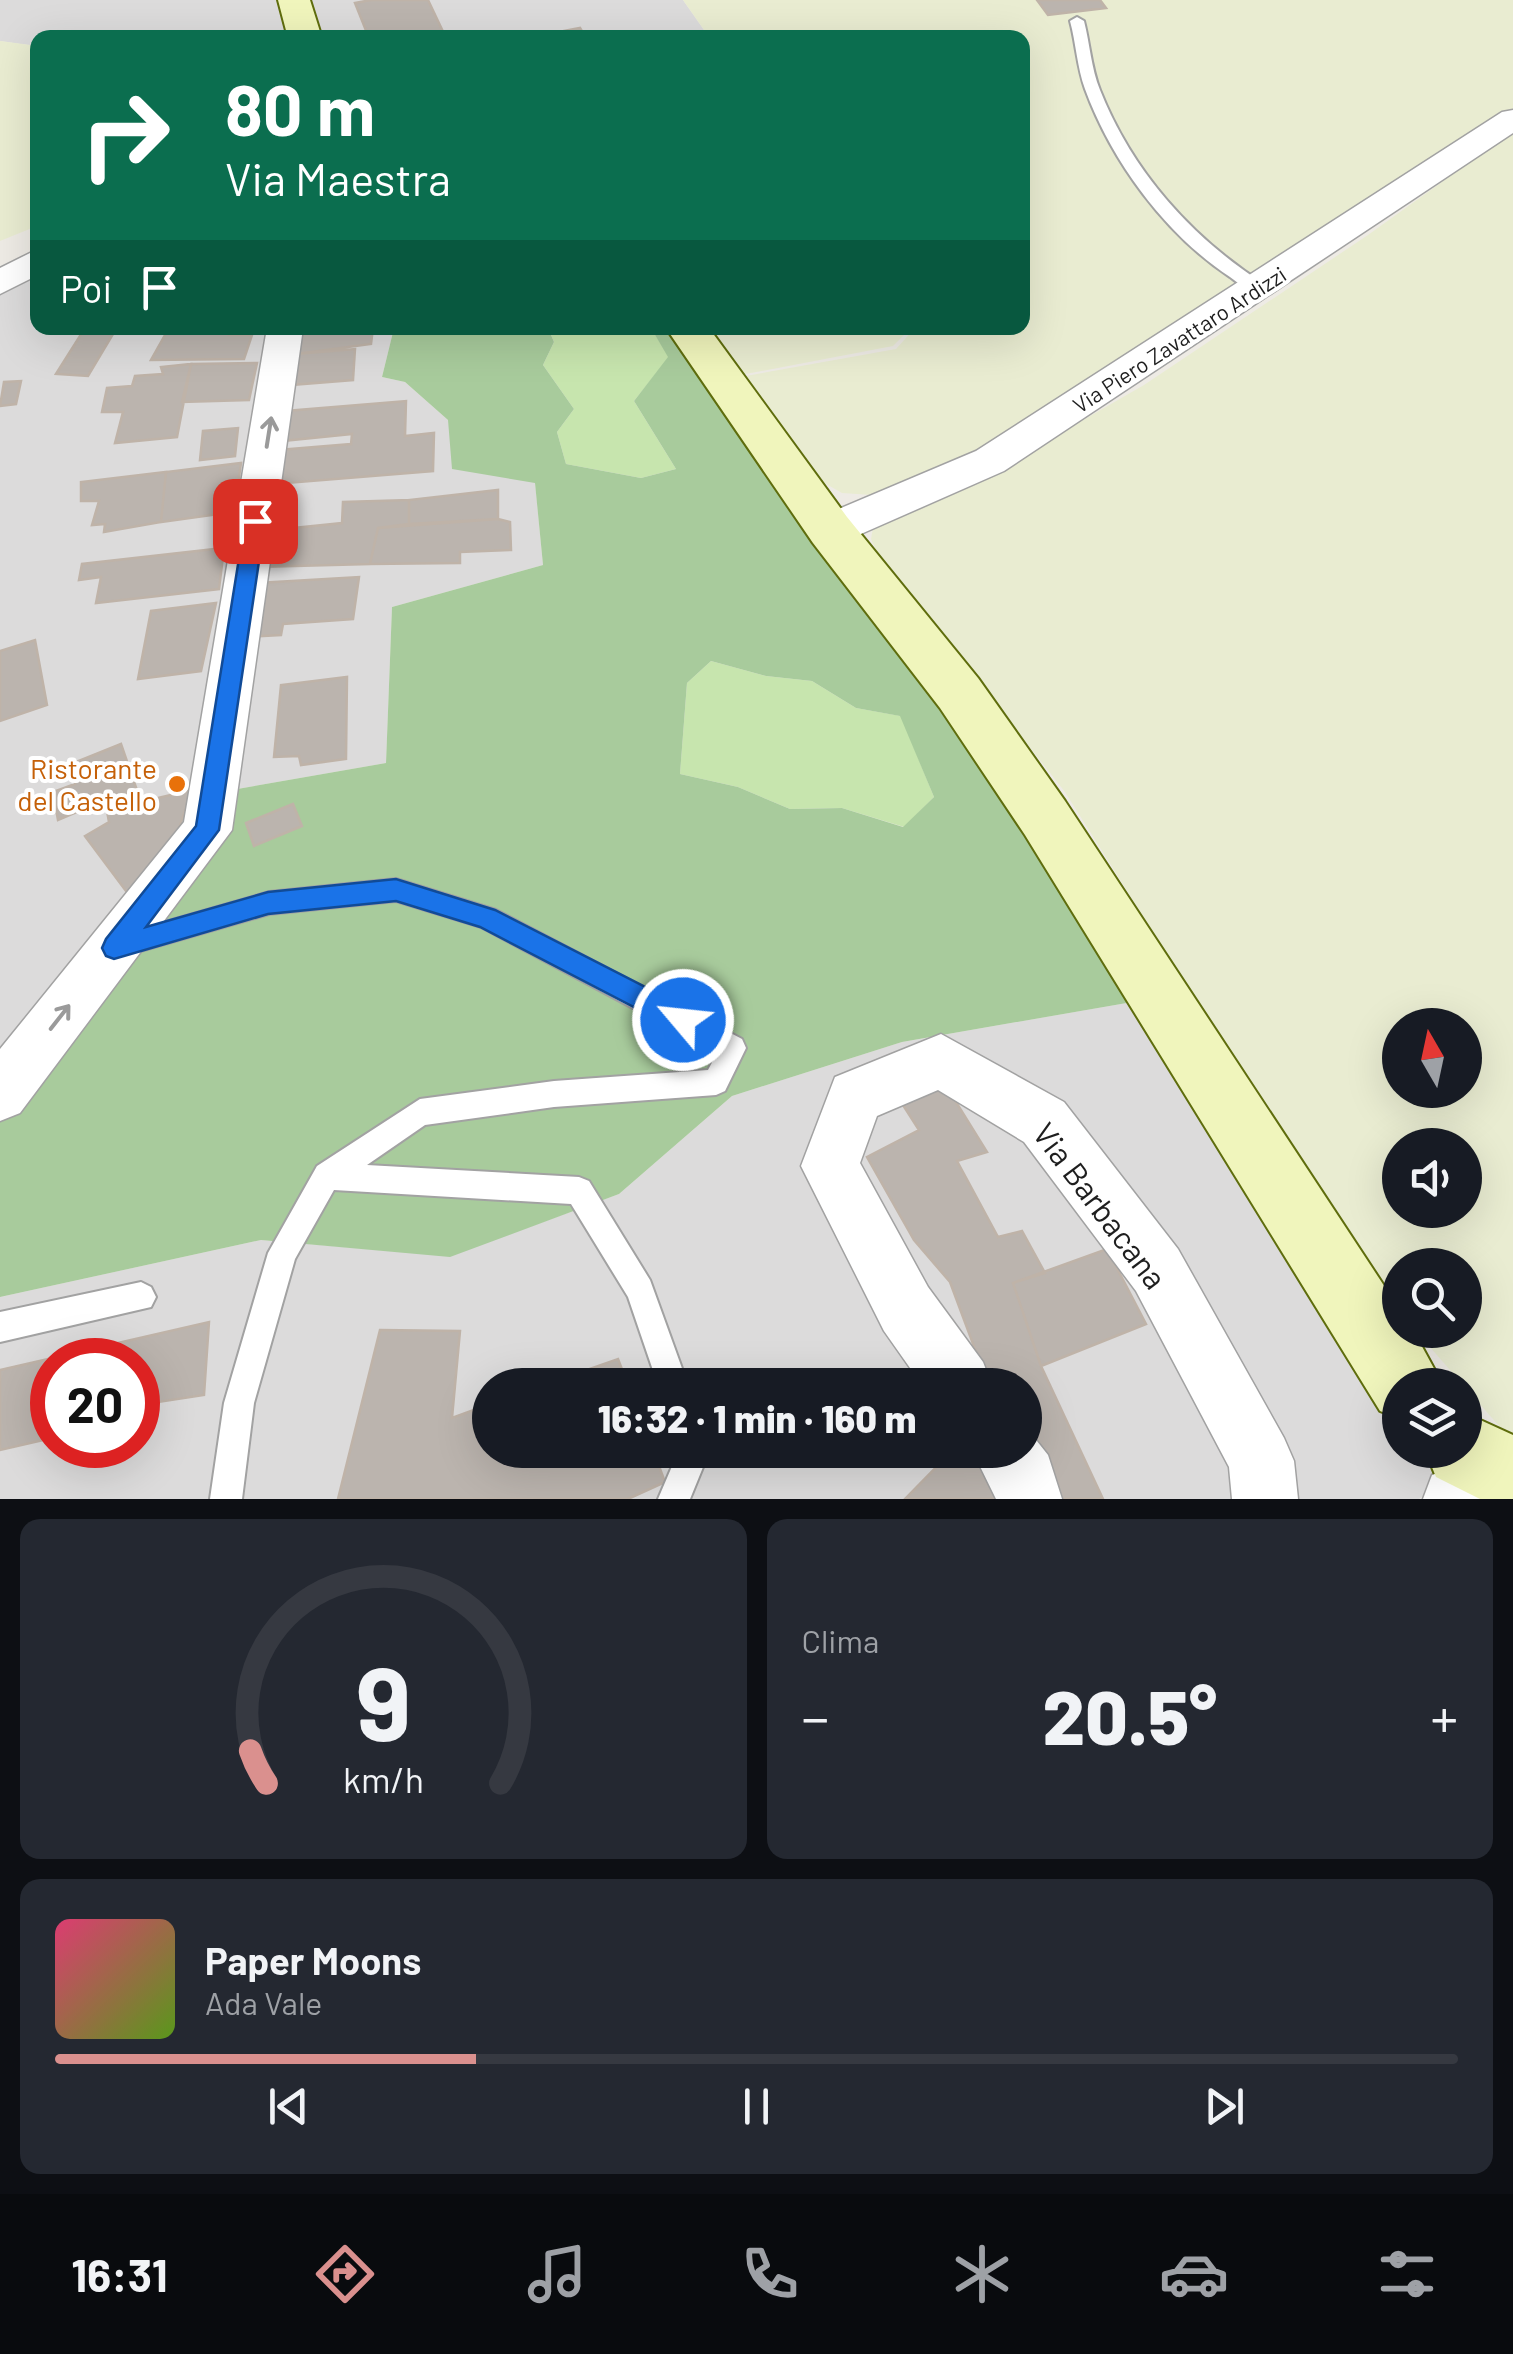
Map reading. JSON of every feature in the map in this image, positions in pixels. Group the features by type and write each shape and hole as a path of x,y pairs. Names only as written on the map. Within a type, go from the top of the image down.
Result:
{"street":[{"path":"294,0 303,30"},
{"name":"Via Piero Zavattaro Ardizzi","path":"830,530 990,461 1513,119"},
{"path":"0,283 30,265"},
{"path":"0,1094 207,830 284,335"},
{"path":"693,335 830,530 959,692 1045,818 1395,1368"},
{"name":"Via Barbacana","path":"948,1368 906,1309 830,1166 855,1097 941,1062 1044,1122 1157,1270 1261,1461 1265,1499"},
{"path":"1482,1460 1513,1476"},
{"path":"1017,1468 1029,1499"},
{"path":"1456,1499 1513,1476"}],"lane":[{"path":"1077,21 1090,84 1145,183 1225,269 1258,288"},
{"path":"114,948 268,903 396,890 486,918 734,1048 716,1082 554,1094 420,1112 327,1176 282,1252 239,1403 226,1499"},
{"path":"327,1176 579,1190 640,1290 667,1368"},
{"path":"0,1327 141,1298"},
{"path":"674,1499 688,1468"}],"shaded area":[{"path":"0,0 284,0 294,30 30,30 30,45 0,41"},
{"path":"303,0 683,0 704,30 313,30"},
{"path":"30,274 30,335 279,335 200,829 0,1080 0,295"},
{"path":"292,335 392,335 382,377 405,382 448,420 535,482 543,565 392,607 386,763 226,791 261,506"},
{"path":"1144,1000 1382,1371 1382,1468 1440,1468 1447,1482 1419,1499 0,1499 0,1297 261,1240 450,1256 619,1194 732,1096 902,1042"}],"green space":[{"path":"683,0 1513,0 1513,110 989,446 872,495 842,493 819,480 746,376 896,349 909,335 1030,335 1030,30 704,30"},
{"path":"0,41 30,45 30,229 0,241"},
{"path":"1513,131 1513,1442 1482,1407 1482,1368 1448,1368 1431,1348 1482,1348 1482,1248 1382,1248 1382,1283 1283,1139 1065,792 878,554 871,539 873,528 1007,464 1144,385 1368,235"},
{"path":"392,335 551,335 554,342 543,365 574,409 557,432 566,464 641,478 676,469 634,401 668,357 655,335 683,335 1144,1000 902,1042 732,1096 619,1194 450,1257 261,1240 0,1297 0,1115 226,791 386,763 392,607 543,565 535,483 452,469 448,420 405,382 382,377","holes":["711,661 766,676 812,681 856,708 900,716 934,797 903,827 842,808 790,809 738,787 680,774 687,683"]},
{"path":"551,335 655,335 669,357 634,401 676,469 641,478 566,464 557,432 574,409 543,365 554,342"},
{"path":"701,335 904,335 893,346 730,377"},
{"path":"711,661 766,676 812,681 856,708 901,716 934,797 904,827 842,808 790,809 738,787 680,774 687,683"}],"building":[{"path":"428,0 442,30 366,30 355,3"},
{"path":"1037,0 1100,0 1106,8 1048,15"},
{"path":"81,335 112,335 88,376 56,374"},
{"path":"165,335 252,335 244,359 151,360"},
{"path":"299,335 372,335 371,344 296,354"},
{"path":"355,349 353,380 290,385 296,354"},
{"path":"257,363 249,400 182,402 191,364"},
{"path":"191,364 177,437 115,443 123,412 102,412 107,388 132,386 135,376 163,374 161,367"},
{"path":"21,381 16,404 0,406 4,382"},
{"path":"406,401 405,436 434,433 433,471 275,484 279,450 351,444 352,434 282,441 286,411"},
{"path":"238,428 235,456 200,460 203,431"},
{"path":"241,463 234,512 161,522 166,472"},
{"path":"166,472 161,522 104,532 105,524 92,525 99,501 81,501 81,482"},
{"path":"498,490 498,519 409,524 409,500"},
{"path":"409,500 409,524 378,528 370,564 258,567 265,531 342,523 343,502"},
{"path":"498,519 510,522 511,550 460,552 460,563 370,564 378,528"},
{"path":"224,548 219,589 96,603 101,577 79,580 82,564"},
{"path":"359,577 353,619 283,624 281,635 247,637 258,583"},
{"path":"216,603 201,671 138,679 151,611"},
{"path":"35,640 47,705 0,721 0,651"},
{"path":"347,677 346,759 301,765 299,756 274,757 281,685"},
{"path":"121,744 141,802 192,790 167,864 129,895 85,836 109,822 105,800 58,820 53,792 75,784 71,764"},
{"path":"293,804 302,826 254,846 246,823"},
{"path":"946,1086 987,1152 957,1161 998,1237 1022,1231 1045,1273 1013,1283 1042,1368 982,1368 950,1282 914,1240 867,1157 919,1130 903,1105"},
{"path":"1107,1249 1146,1324 1041,1366 1013,1283"},
{"path":"209,1322 204,1395 160,1402 160,1338 139,1338"},
{"path":"380,1330 460,1331 452,1418 472,1411 472,1468 660,1468 665,1482 628,1499 338,1499"},
{"path":"618,1359 621,1368 592,1368"},
{"path":"30,1363 30,1443 0,1450 0,1370"},
{"path":"1042,1368 1103,1499 1056,1499 1041,1468"},
{"path":"935,1468 1005,1468 1027,1499 905,1499"}],"place":[{"name":"Ristorante del Castello","path":"177,784"}],"route":[{"path":"255,521 207,830 114,948 268,903 396,890 486,918 683,1020"}]}
